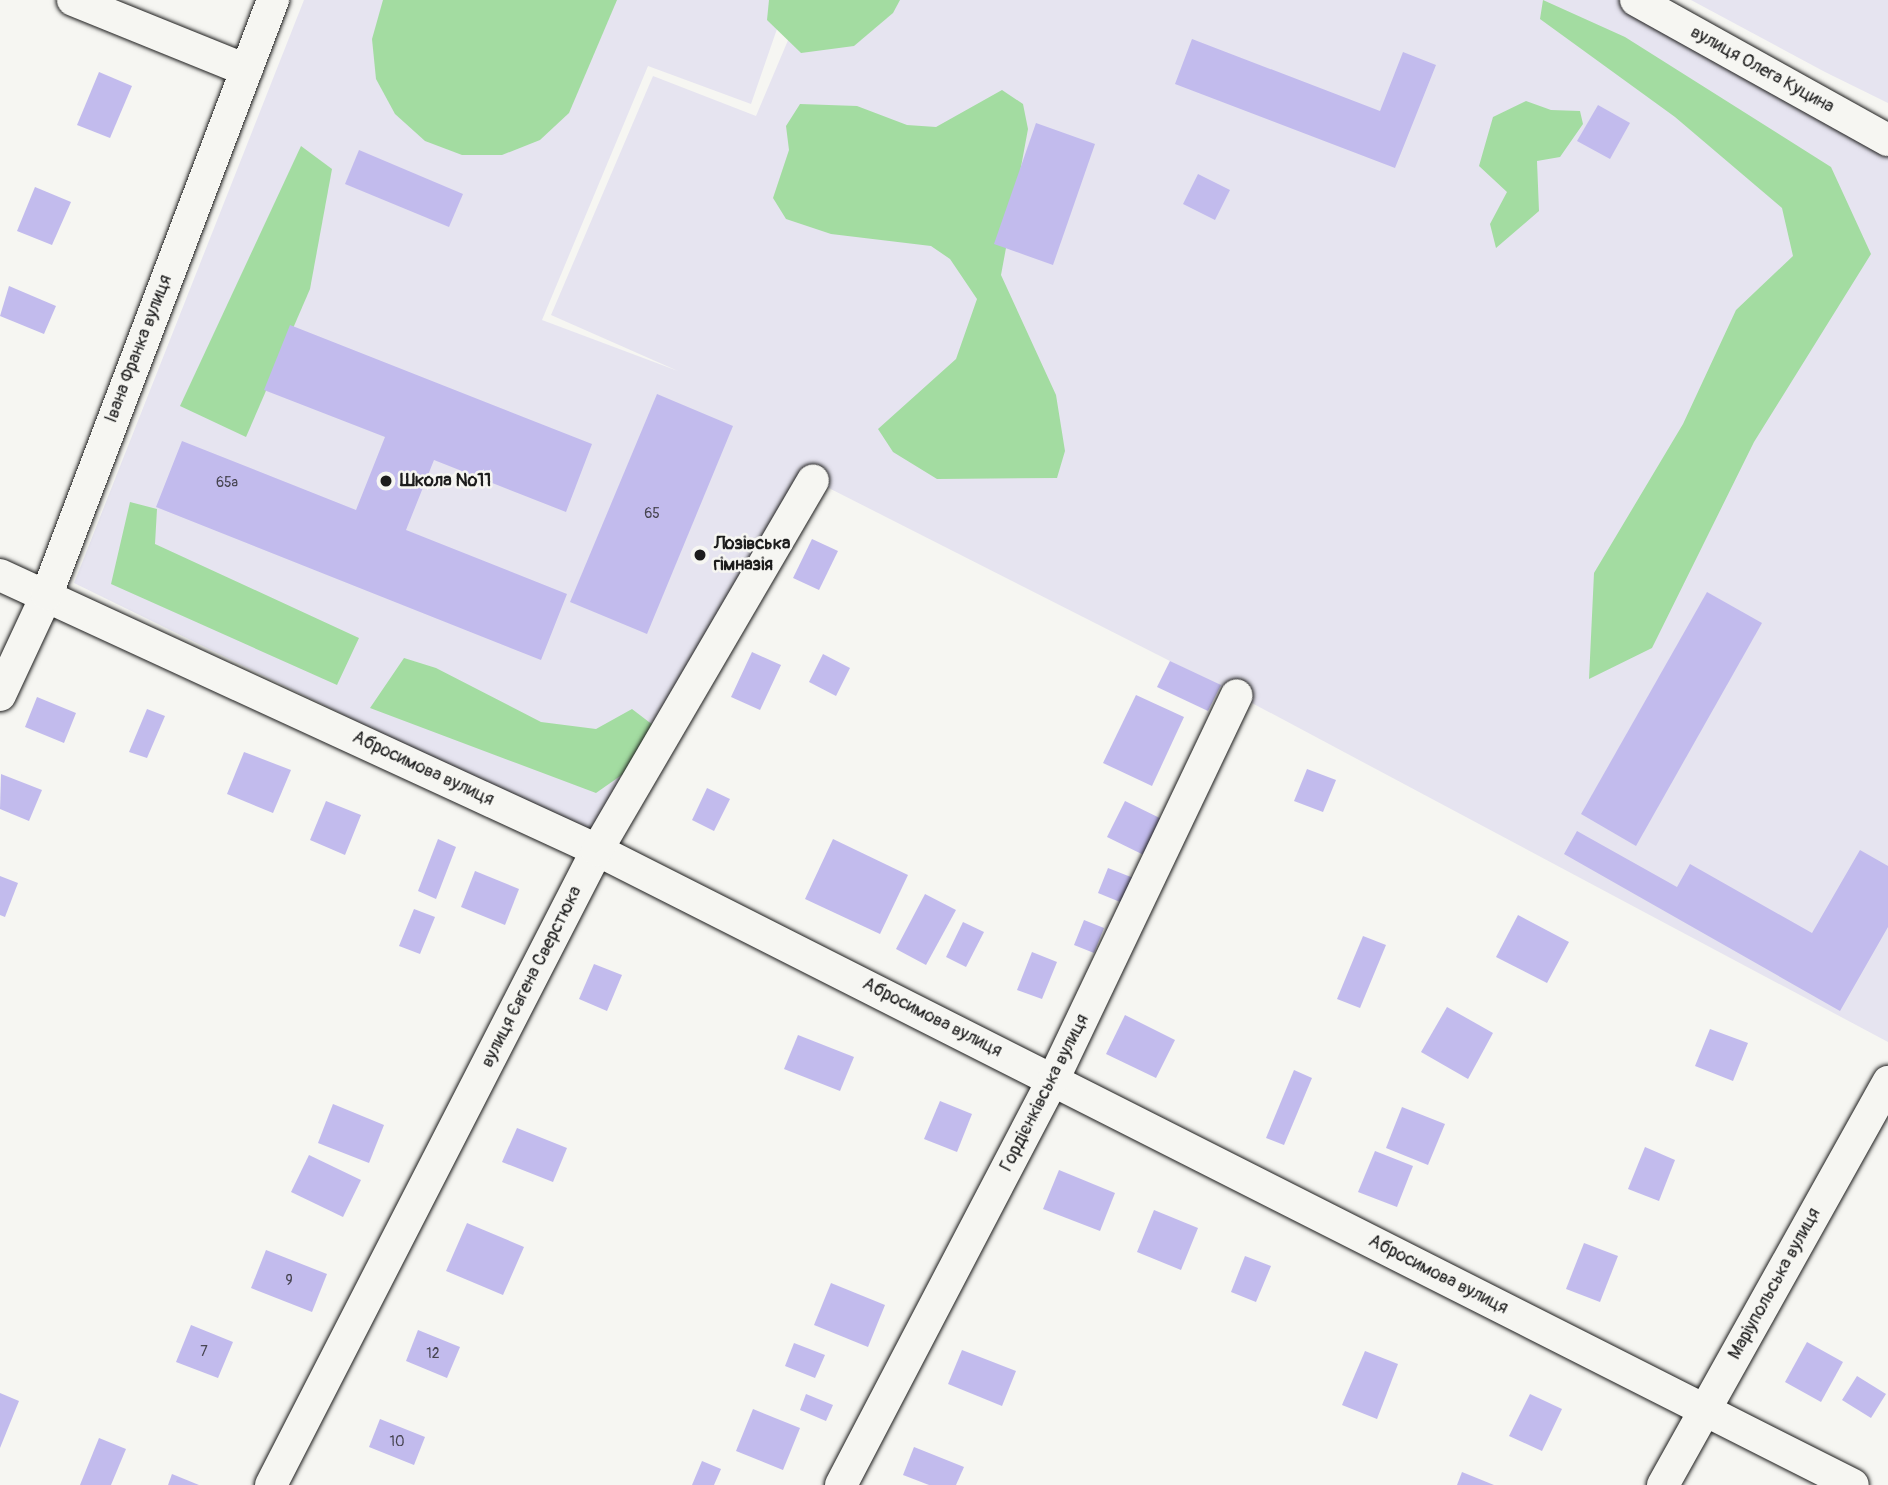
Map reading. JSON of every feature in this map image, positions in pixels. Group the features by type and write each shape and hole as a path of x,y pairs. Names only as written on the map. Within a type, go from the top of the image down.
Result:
{"street":[{"path":"73,0 246,70"},
{"name":"Івана Франка вулиця","path":"0,695 47,594 273,0"},
{"name":"вулиця Олега Куцина","path":"1636,0 1888,140"},
{"name":"вулиця Євгена Сверстюка","path":"271,1485 597,850 813,480"},
{"name":"Абросимова вулиця","path":"0,575 47,594 597,850 1054,1078 1704,1412 1853,1485"},
{"name":"Гордієнківська вулиця","path":"841,1485 1054,1078 1237,695"},
{"name":"Маріупольська вулиця","path":"1662,1485 1888,1082"}],"shaded area":[{"path":"304,0 787,0 751,104 648,66 542,320 678,371 551,315 653,76 756,116 805,0 1636,0 1888,140 1888,1042 1237,695 813,480 594,837 74,583"},
{"path":"1691,0 1888,0 1888,103 1825,72"}],"green space":[{"path":"383,0 617,0 569,113 540,140 502,155 462,155 425,141 395,114 376,79 372,39"},
{"path":"769,0 900,0 893,13 854,46 801,53 767,20"},
{"path":"1543,0 1625,37 1831,167 1871,254 1754,442 1652,648 1589,679 1594,573 1683,424 1736,310 1793,256 1782,208 1675,117 1540,19"},
{"path":"1002,90 1023,104 1028,129 1001,275 1056,395 1065,451 1057,478 937,479 893,452 878,429 956,359 977,299 950,259 931,246 831,234 786,219 773,198 789,150 786,126 800,104 857,106 907,125 936,127"},
{"path":"1526,101 1551,110 1580,111 1583,124 1560,157 1537,161 1539,211 1496,248 1490,224 1507,192 1479,166 1493,117"},
{"path":"301,146 332,169 310,289 246,437 180,406"},
{"path":"130,502 157,509 155,544 359,638 337,685 111,584"},
{"path":"404,658 436,668 541,722 596,729 632,709 662,732 656,751 596,793 370,708"}],"building":[{"path":"1192,39 1380,111 1403,52 1436,65 1395,168 1175,84"},
{"path":"99,72 132,86 110,138 77,125"},
{"path":"1598,105 1630,123 1610,159 1577,141"},
{"path":"1036,123 1095,144 1053,265 994,244"},
{"path":"359,150 463,194 449,227 345,184"},
{"path":"1198,174 1230,190 1215,220 1183,204"},
{"path":"35,187 71,202 52,245 17,231"},
{"path":"9,286 56,306 44,334 0,316"},
{"path":"290,325 592,444 566,512 434,460 406,530 567,594 541,660 156,507 182,441 356,510 385,437 264,390"},
{"path":"657,394 733,426 647,634 570,602"},
{"path":"812,539 838,551 819,590 793,578"},
{"path":"1707,592 1762,623 1636,846 1581,814"},
{"path":"752,652 781,665 760,710 731,697"},
{"path":"823,654 850,668 836,696 809,682"},
{"path":"1170,661 1221,685 1208,711 1157,687"},
{"path":"1136,695 1184,717 1152,786 1103,763"},
{"path":"37,697 76,713 64,743 25,727"},
{"path":"147,709 165,716 147,758 129,752"},
{"path":"244,752 291,770 273,813 227,794"},
{"path":"1307,769 1336,780 1323,812 1294,801"},
{"path":"1,774 42,790 29,821 0,809"},
{"path":"707,788 730,799 714,831 692,820"},
{"path":"326,801 361,815 345,855 310,840"},
{"path":"1125,801 1174,825 1156,861 1107,837"},
{"path":"1577,831 1677,887 1690,864 1812,933 1860,850 1888,866 1888,927 1840,1011 1564,854"},
{"path":"438,839 456,847 436,899 418,891"},
{"path":"833,839 908,875 880,934 805,899"},
{"path":"1108,868 1136,879 1125,904 1098,893"},
{"path":"475,871 519,889 505,925 461,907"},
{"path":"0,876 18,883 5,917 0,915"},
{"path":"925,894 956,910 926,965 896,949"},
{"path":"414,909 435,917 420,954 399,946"},
{"path":"1518,915 1569,942 1547,983 1496,957"},
{"path":"1084,920 1104,928 1094,953 1074,945"},
{"path":"963,922 984,932 966,967 946,957"},
{"path":"1363,936 1386,945 1360,1008 1337,999"},
{"path":"1032,952 1057,962 1042,999 1017,990"},
{"path":"594,964 622,975 607,1011 579,999"},
{"path":"1447,1007 1493,1033 1468,1079 1421,1052"},
{"path":"1125,1015 1175,1040 1156,1078 1106,1054"},
{"path":"1710,1029 1748,1043 1733,1081 1695,1066"},
{"path":"798,1035 854,1057 840,1091 784,1069"},
{"path":"1294,1070 1312,1078 1284,1145 1266,1138"},
{"path":"940,1101 972,1114 957,1152 924,1139"},
{"path":"333,1104 384,1125 369,1163 318,1143"},
{"path":"1402,1107 1445,1124 1428,1165 1386,1148"},
{"path":"517,1128 567,1148 553,1182 502,1162"},
{"path":"1645,1147 1675,1160 1659,1201 1628,1189"},
{"path":"1375,1151 1413,1166 1397,1207 1358,1192"},
{"path":"309,1155 361,1180 343,1217 291,1192"},
{"path":"1059,1170 1115,1193 1100,1231 1043,1209"},
{"path":"1154,1210 1198,1228 1181,1270 1137,1252"},
{"path":"467,1223 524,1247 503,1295 446,1271"},
{"path":"1584,1243 1618,1256 1600,1302 1566,1289"},
{"path":"266,1250 327,1274 312,1312 251,1288"},
{"path":"1245,1256 1271,1266 1256,1302 1231,1292"},
{"path":"831,1283 885,1305 868,1347 814,1325"},
{"path":"191,1325 233,1342 218,1378 176,1362"},
{"path":"418,1330 460,1347 447,1378 406,1361"},
{"path":"1807,1342 1843,1362 1821,1402 1785,1382"},
{"path":"794,1343 825,1355 815,1378 785,1366"},
{"path":"962,1350 1016,1371 1002,1406 948,1384"},
{"path":"1365,1351 1398,1364 1377,1419 1342,1405"},
{"path":"1857,1376 1886,1394 1871,1418 1842,1400"},
{"path":"0,1393 19,1401 0,1448"},
{"path":"806,1394 833,1405 826,1421 800,1410"},
{"path":"1530,1394 1562,1409 1542,1451 1509,1436"},
{"path":"753,1409 800,1428 783,1470 736,1451"},
{"path":"380,1419 425,1437 414,1465 369,1447"},
{"path":"99,1438 126,1449 111,1485 80,1485"},
{"path":"914,1447 964,1467 956,1485 929,1485 903,1475"},
{"path":"702,1461 721,1469 714,1485 692,1485"},
{"path":"1462,1472 1494,1485 1457,1485"},
{"path":"172,1474 199,1485 168,1485"}],"place":[{"name":"Школа №11","path":"386,481"},
{"name":"Лозівська гімназія","path":"700,555"}]}
